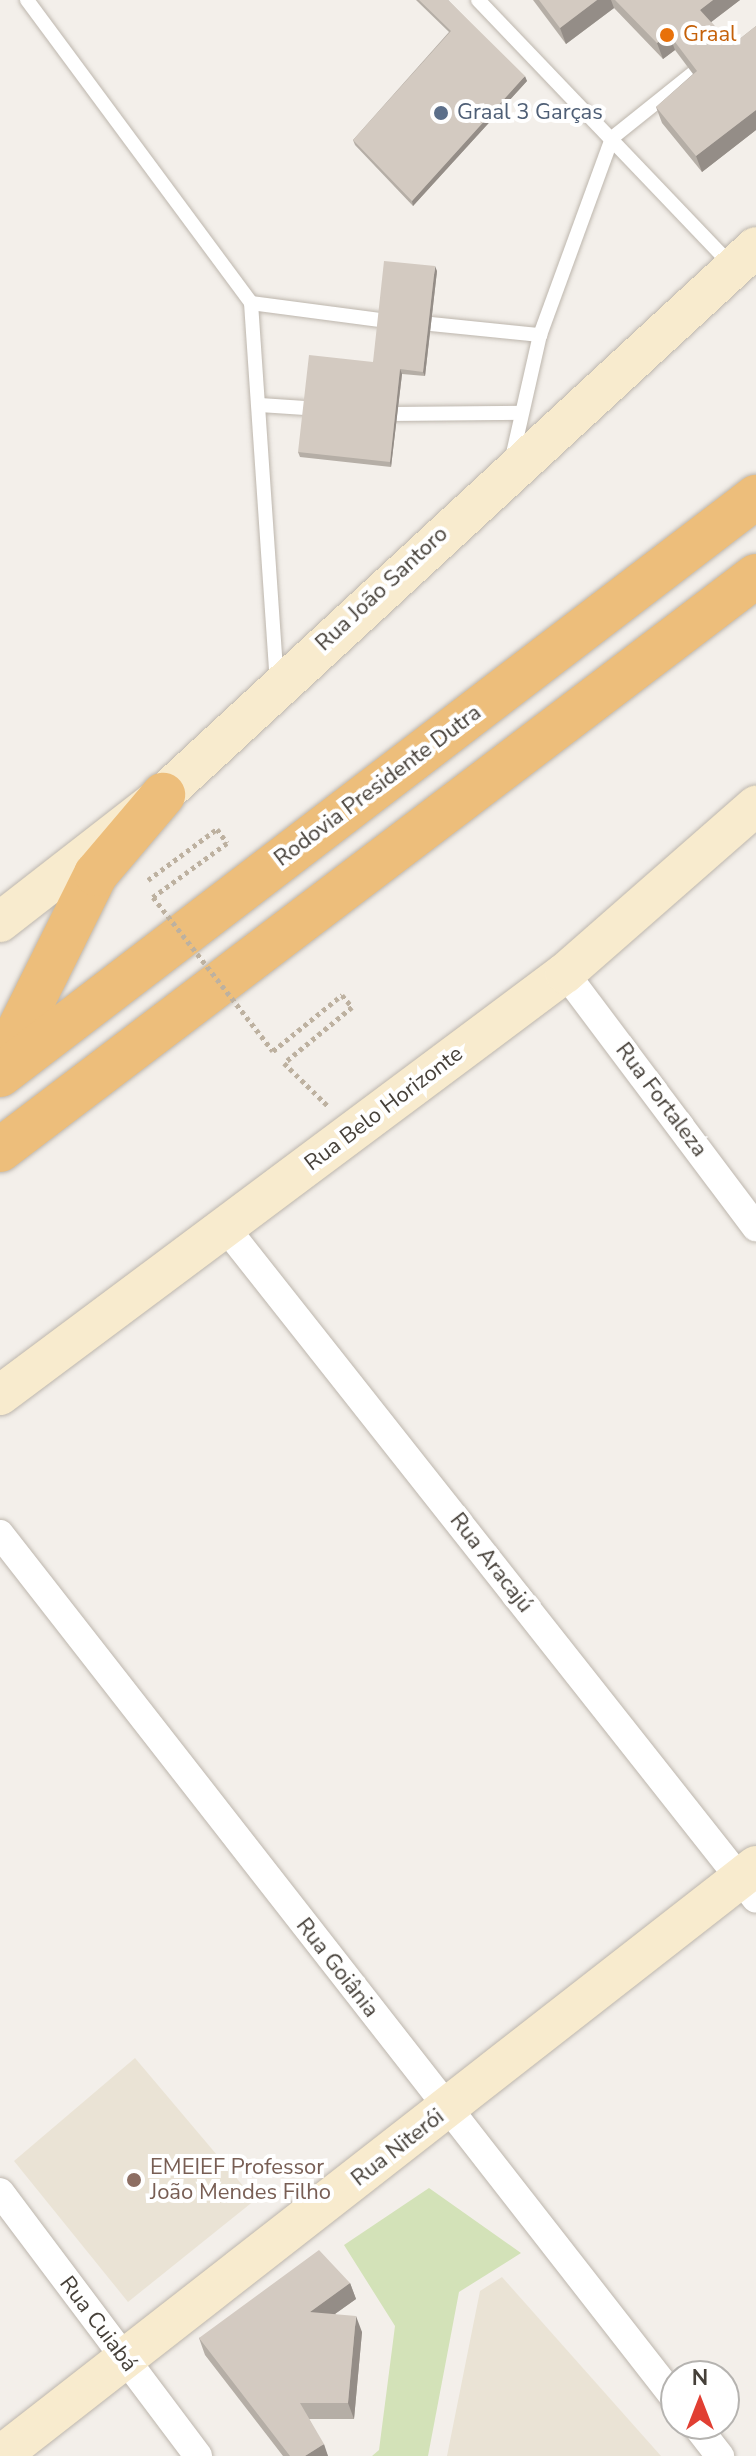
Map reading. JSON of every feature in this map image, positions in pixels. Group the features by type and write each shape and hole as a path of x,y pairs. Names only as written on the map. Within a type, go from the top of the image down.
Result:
{"highway":[{"name":"Rodovia Presidente Dutra","path":"0,1075 756,497"},
{"path":"0,1150 756,576"},
{"path":"0,1056 14,1039 96,874 163,795"}],"street":[{"name":"Rua João Santoro","path":"0,922 163,795 744,257"},
{"name":"Rua Belo Horizonte","path":"0,1395 565,973 756,806"},
{"name":"Rua Fortaleza","path":"565,973 756,1227"},
{"name":"Rua Aracajú","path":"225,1227 751,1881"},
{"name":"Rua Goiânia","path":"0,1534 660,2380"},
{"name":"Rua Niterói","path":"0,2456 447,2110 751,1881"},
{"name":"Rua Cuiabá","path":"0,2192 198,2456"},
{"path":"708,2440 720,2456"}],"lane":[{"path":"27,0 251,303 278,686"},
{"path":"478,0 612,138 744,257"},
{"path":"509,472 540,335 612,138 693,73"},
{"path":"251,303 380,320"},
{"path":"431,324 540,335"},
{"path":"260,405 305,408"},
{"path":"397,414 521,413"}],"path":[{"path":"148,880 217,829 227,843 153,897 273,1051 342,995 352,1007 284,1063 354,1131"}],"shaded area":[{"name":"EMEIEF Professor João Mendes Filho","path":"135,2058 255,2200 128,2302 14,2161"},
{"path":"502,2277 661,2456 447,2456 480,2291"}],"green space":[{"path":"429,2188 521,2253 459,2292 428,2456 372,2456 379,2450 395,2326 344,2245"}],"building":[{"name":"Graal 3 Garças","path":"419,0 448,0 525,76 412,201 353,140 451,31"},
{"path":"539,0 597,0 560,28"},
{"path":"615,0 713,0 700,10 732,45 756,26 756,110 696,156 656,107 697,71 669,34 657,43"},
{"path":"384,261 435,266 423,372 400,369 390,462 298,452 309,355 373,362"},
{"path":"319,2250 350,2283 310,2312 356,2316 348,2403 300,2403 324,2444 305,2456 290,2456 199,2338"}],"place":[{"name":"Graal","path":"667,35"},
{"name":"Graal 3 Garças","path":"441,113"},
{"name":"EMEIEF Professor João Mendes Filho","path":"134,2180"}]}
